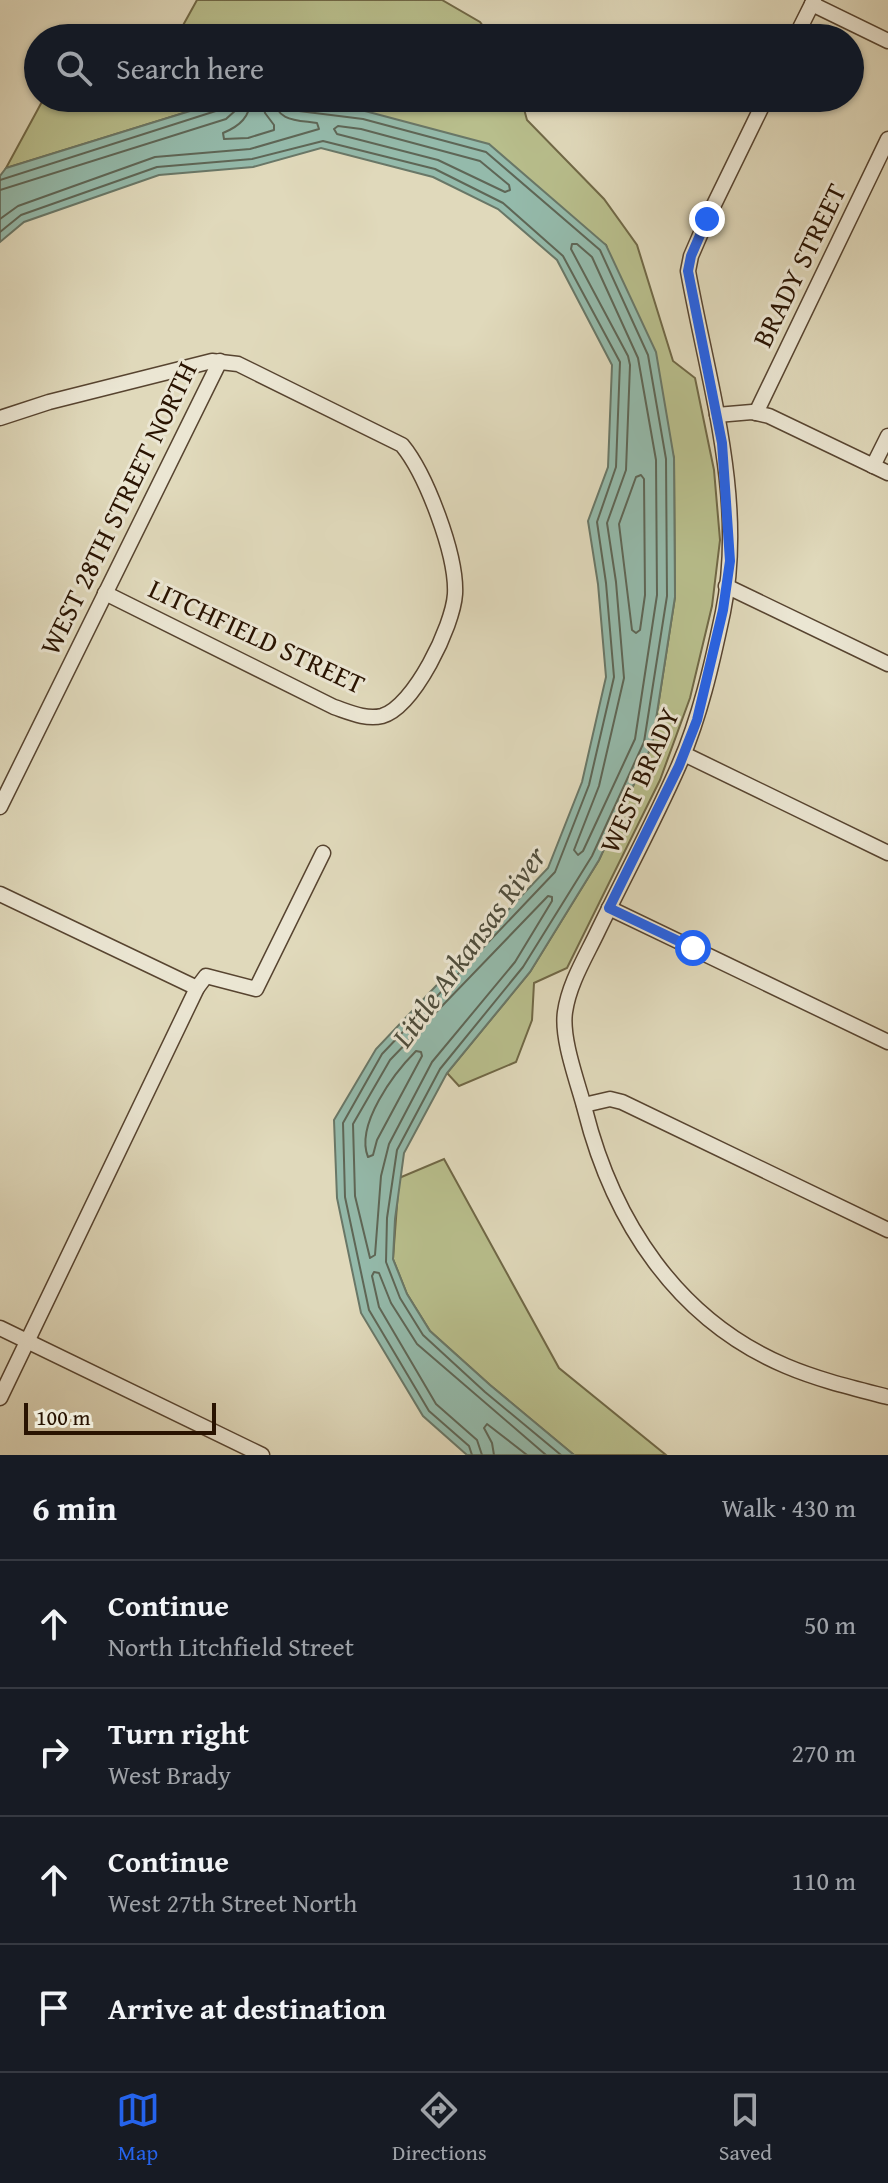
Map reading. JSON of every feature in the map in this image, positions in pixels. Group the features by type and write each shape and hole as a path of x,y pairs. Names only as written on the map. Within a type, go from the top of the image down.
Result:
{"street":[{"path":"802,24 813,2 855,24"},
{"path":"864,29 888,41"},
{"name":"WEST BRADY","path":"759,112 707,219 688,271 717,415 728,502 730,561 726,586 697,720 684,754 570,991 564,1015 568,1044 606,1179 631,1228 658,1267 718,1327 765,1356 833,1383 888,1397"},
{"name":"BRADY STREET","path":"756,413 888,139"},
{"path":"0,418 49,402 220,361"},
{"name":"WEST 28TH STREET NORTH","path":"0,807 220,361"},
{"name":"LITCHFIELD STREET","path":"105,593 358,716 380,716 398,709 412,693 451,616 455,594 453,564 432,501 414,460 402,445 238,364 220,361"},
{"path":"717,415 756,413 769,416 888,473"},
{"path":"873,466 888,436"},
{"path":"726,586 888,664"},
{"path":"684,754 888,853"},
{"path":"0,1398 197,988 206,976 256,989 323,853"},
{"path":"0,894 197,988"},
{"path":"609,908 888,1042"},
{"path":"584,1105 610,1099 622,1102 888,1230"},
{"path":"0,1328 262,1455"}],"shaded area":[{"path":"197,0 442,0 482,24 184,24"},
{"path":"36,112 187,112 6,168"},
{"path":"367,112 525,112 527,120 604,199 637,245 673,361 695,378 714,470 720,540 712,606 690,698 660,780 567,968 534,983 532,1020 516,1062 459,1086 447,1073 530,972 599,860 652,745 675,597 674,458 606,245"},
{"path":"444,1159 559,1368 666,1455 574,1455 430,1331 407,1294 393,1259 399,1178"}],"water":[{"path":"187,112 369,112 489,144 606,245 656,352 674,458 675,597 652,745 599,860 530,972 447,1073 404,1153 395,1219 393,1259 407,1294 430,1331 574,1455 467,1455 423,1416 361,1313 337,1198 334,1120 376,1049 548,868 582,782 606,677 598,584 588,521 608,467 612,365 557,260 498,209 433,177 321,148 253,167 159,175 24,222 0,242 0,176 6,168"}],"route":[{"path":"693,948 609,908 679,766 697,720 723,610 730,561 722,443 688,271 707,219"}],"water label":[{"name":"Little Arkansas River","path":"469,947"}]}
